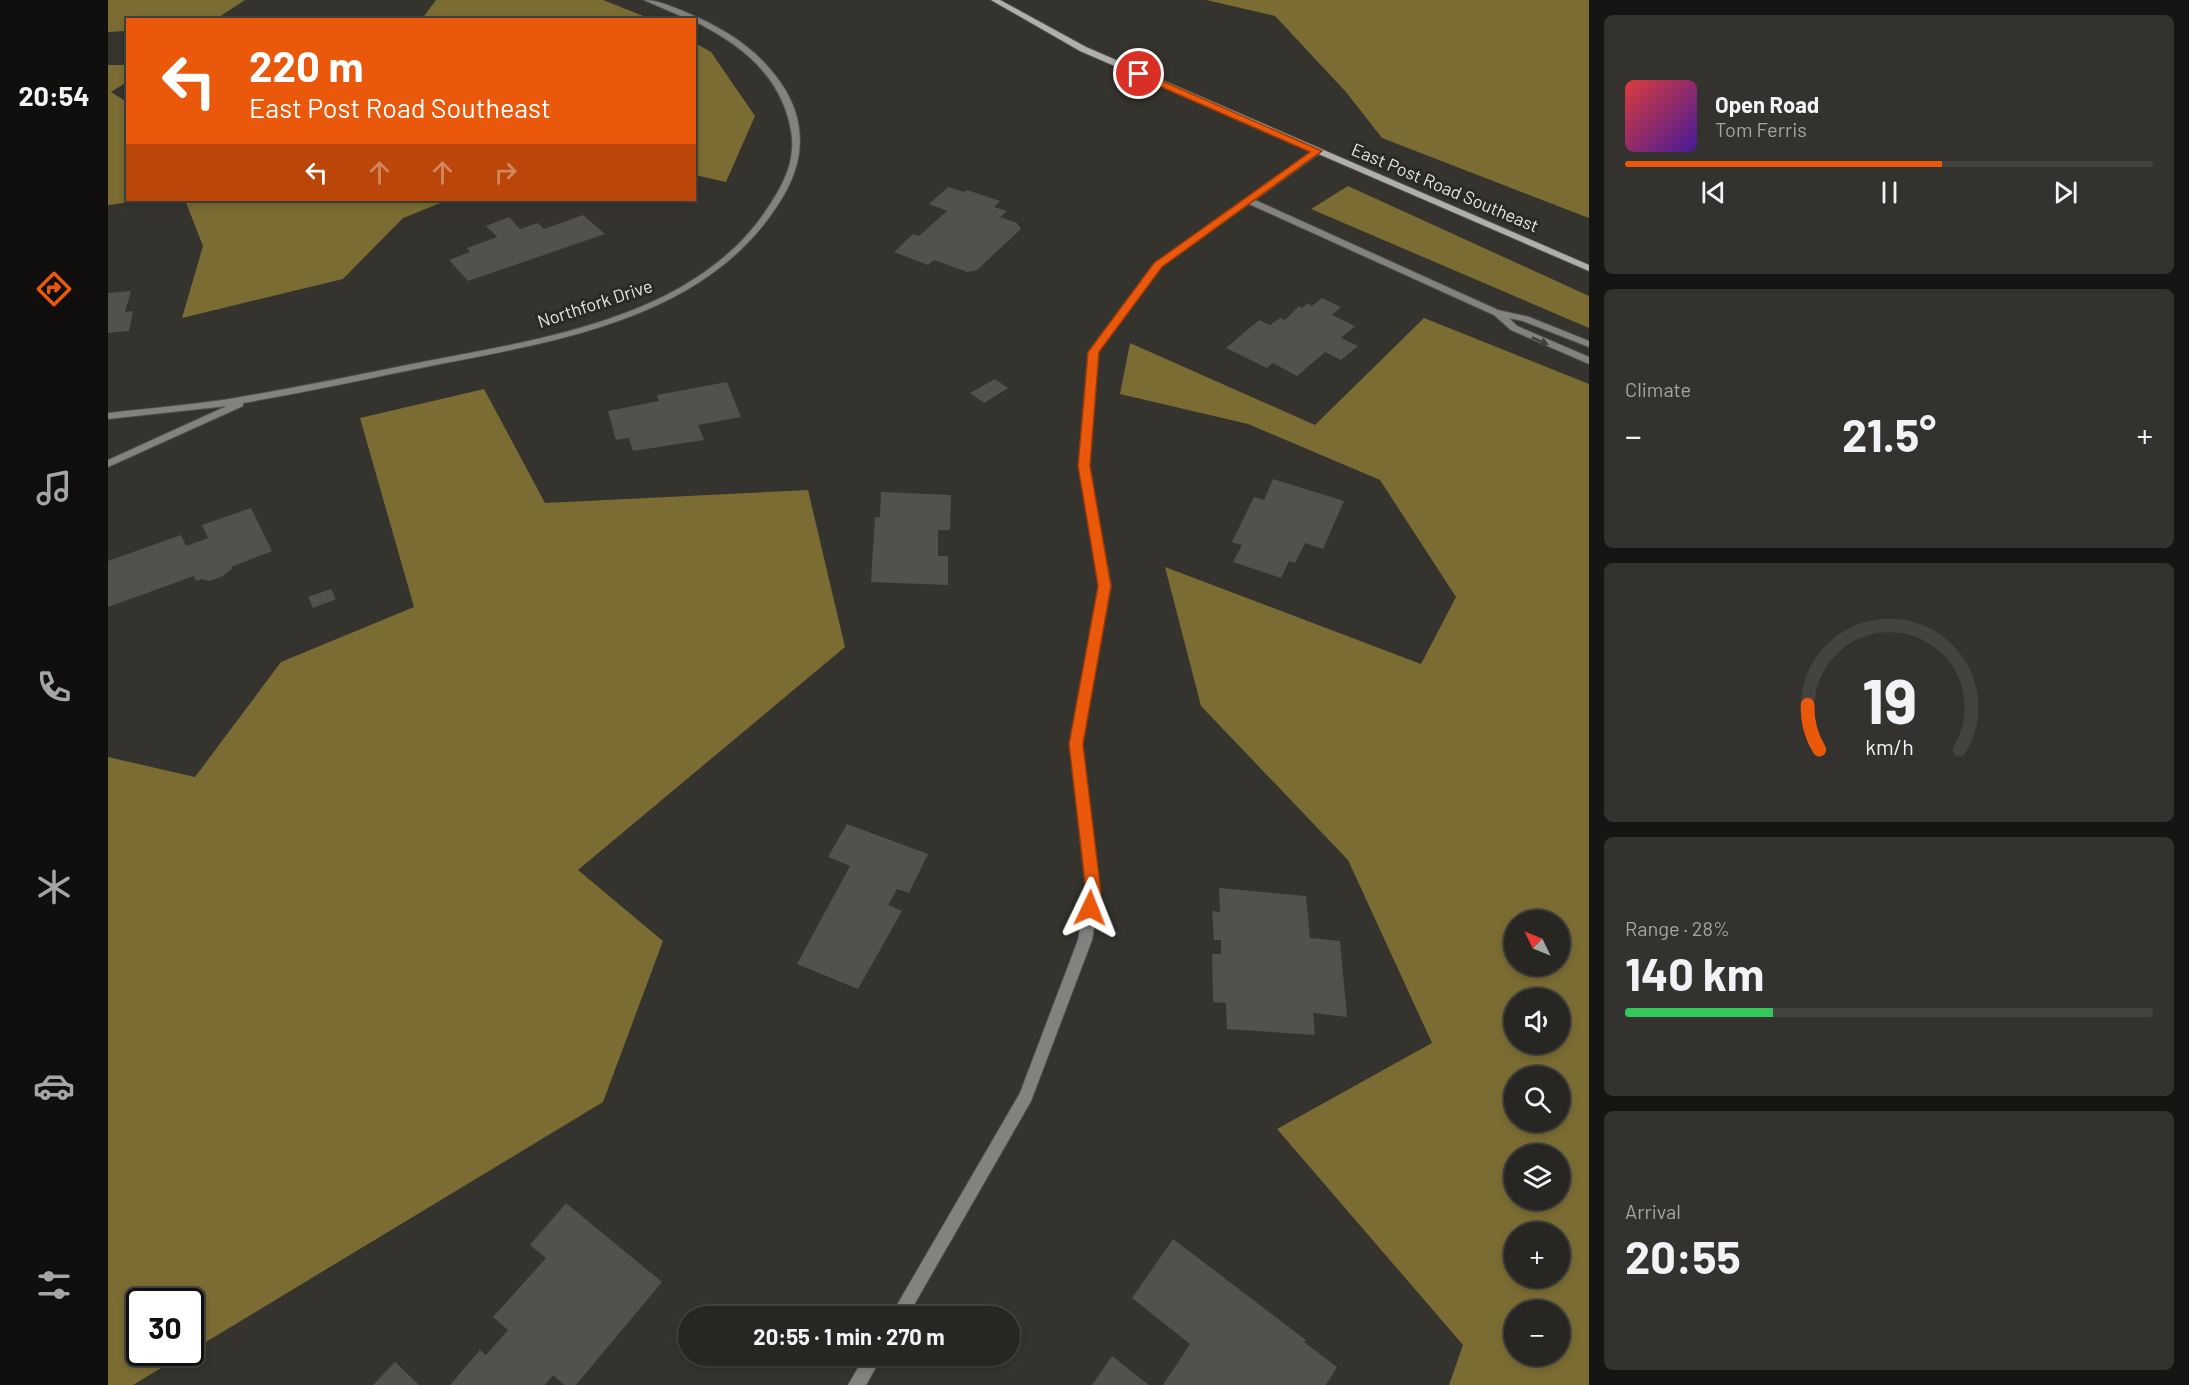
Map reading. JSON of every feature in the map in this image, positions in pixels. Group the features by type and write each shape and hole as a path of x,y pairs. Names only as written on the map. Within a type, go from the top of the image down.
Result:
{"main road":[{"name":"East Post Road Southeast","path":"994,0 1083,49 1589,268"}],"street":[{"name":"Northfork Drive","path":"648,0 695,18"},
{"name":"Northfork Drive","path":"108,416 251,399 576,332 657,303 704,276 741,246 766,220 786,185 796,160 796,135 788,100 778,82 749,50 696,19"},
{"path":"904,1306 1026,1096 1085,940 1093,892 1076,744 1105,586 1084,466 1093,352 1158,265 1317,151"},
{"path":"1250,201 1496,313 1526,319 1589,344"},
{"path":"1496,313 1514,328 1589,361"},
{"name":"Northfork Drive","path":"108,464 251,399"},
{"path":"856,1385 868,1366"}],"shaded area":[{"path":"108,0 245,0 218,18 126,18 126,31 108,32"},
{"path":"436,0 603,0 648,18 423,18"},
{"path":"1206,0 1589,0 1589,218 1382,138 1346,92 1275,16"},
{"path":"696,44 711,52 755,116 726,182 696,175"},
{"path":"108,65 126,65 126,83 111,92 126,101 126,201 141,201 108,205"},
{"path":"1348,186 1589,296 1589,328 1311,209"},
{"path":"185,201 446,201 403,218 343,279 182,318 203,246"},
{"path":"1424,318 1589,384 1589,1385 1449,1385 1463,1345 1277,1129 1432,1043 1348,860 1201,706 1165,567 1421,664 1456,597 1380,480 1248,424 1120,394 1130,343 1315,425"},
{"path":"484,389 545,503 808,490 845,647 578,870 663,941 603,1102 204,1343 204,1288 126,1288 126,1366 164,1366 133,1385 108,1385 108,757 195,777 281,662 414,607 360,418"}],"building":[{"path":"948,187 964,192 967,190 1000,201 994,207 1007,211 1000,217 1017,223 1021,229 977,270 967,272 934,260 928,265 894,252 913,234 919,236 947,211 929,204"},
{"path":"583,215 605,234 468,281 449,260 470,252 467,248 497,237 486,226 509,217 520,229 538,223 544,229"},
{"path":"131,291 125,312 133,311 129,331 108,333 108,293"},
{"path":"1322,298 1341,307 1332,315 1355,326 1341,338 1358,346 1341,360 1325,352 1297,376 1273,363 1267,368 1226,348 1259,320 1270,325 1280,318 1285,320 1299,306 1302,308 1307,303 1312,306"},
{"path":"995,379 1008,388 984,403 970,393"},
{"path":"727,382 741,417 698,425 704,440 633,451 629,438 616,440 608,411 659,401 657,395"},
{"path":"1273,479 1344,501 1323,549 1305,543 1295,563 1289,561 1281,578 1233,562 1242,545 1232,542 1254,497 1264,500"},
{"path":"881,492 951,495 950,530 938,530 938,556 948,556 948,585 871,582 875,517 880,517"},
{"path":"251,508 272,551 231,567 232,569 221,577 209,581 202,579 196,581 194,576 108,607 108,561 181,535 186,546 208,538 202,525"},
{"path":"331,589 336,599 313,608 308,597"},
{"path":"847,824 928,854 909,893 897,889 888,905 902,911 858,989 797,964 850,866 828,857"},
{"path":"1219,888 1306,896 1310,938 1340,941 1347,1017 1313,1013 1315,1035 1227,1029 1226,1003 1213,1002 1212,954 1221,954 1221,940 1214,940 1212,911 1220,912"},
{"path":"566,1203 662,1282 576,1385 564,1385 553,1375 545,1385 450,1385 480,1350 486,1355 508,1330 493,1317 546,1258 530,1245"},
{"path":"1173,1239 1306,1340 1304,1342 1337,1367 1326,1385 1163,1385 1190,1344 1132,1298"},
{"path":"1112,1356 1149,1385 1092,1385"},
{"path":"395,1362 419,1385 373,1385"}],"route":[{"path":"1090,908 1093,892 1076,744 1105,586 1084,466 1093,352 1158,265 1317,151 1139,74"}]}
